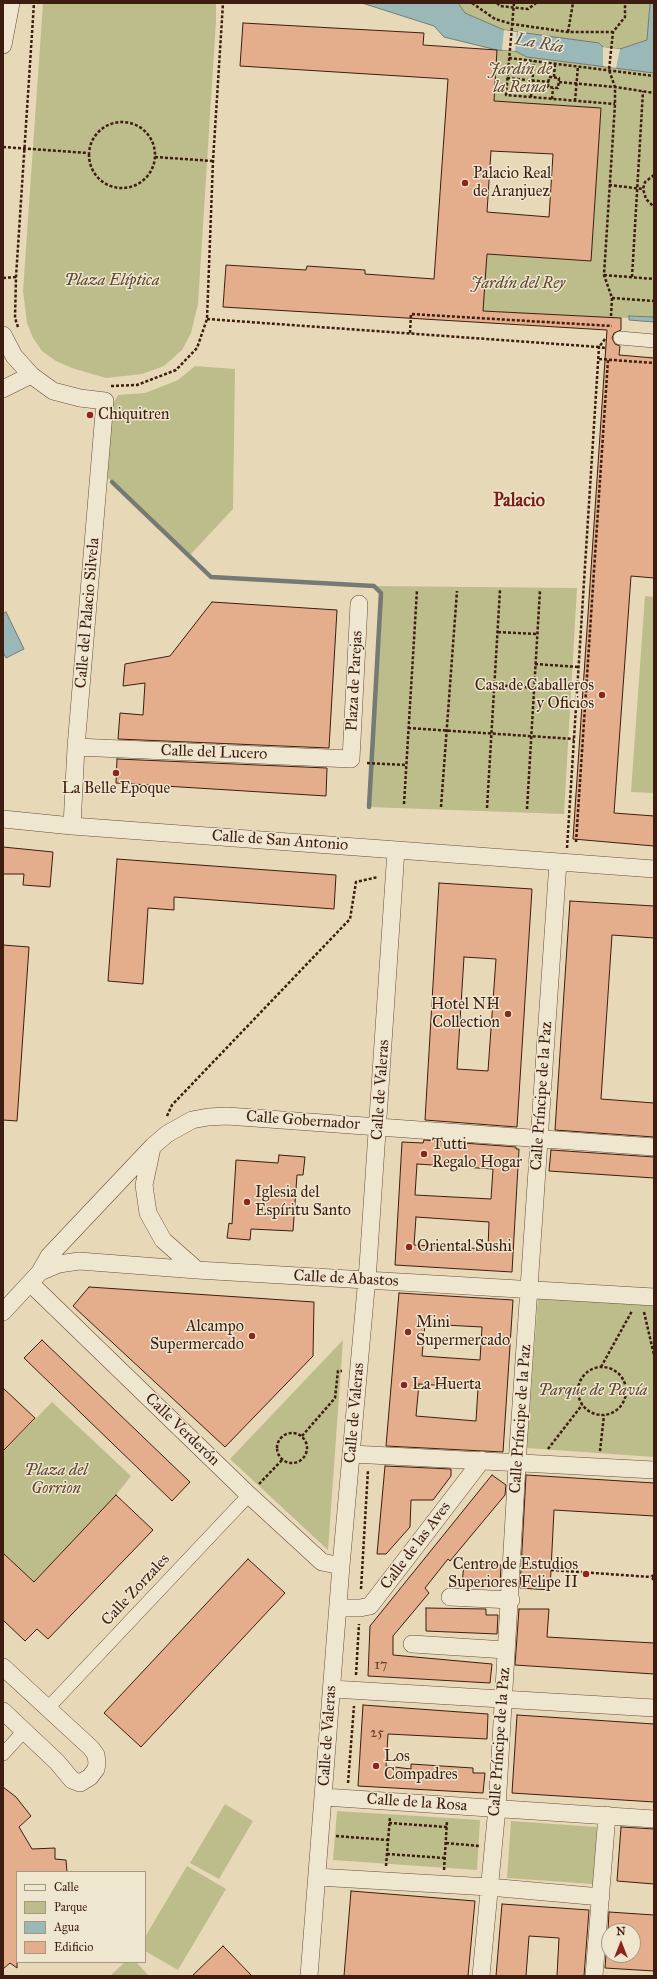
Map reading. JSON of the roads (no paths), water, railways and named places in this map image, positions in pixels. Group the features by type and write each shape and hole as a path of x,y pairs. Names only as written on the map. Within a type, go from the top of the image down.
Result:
{"street":[{"path":"3,45 8,6"},
{"path":"618,332 654,341"},
{"path":"3,335 14,356 31,375 3,389"},
{"name":"Calle del Palacio Silvela","path":"31,375 53,391 80,398 105,400 76,747 72,826"},
{"name":"Plaza de Parejas","path":"358,761 359,604"},
{"name":"Calle del Lucero","path":"76,747 358,761"},
{"name":"Calle de San Antonio","path":"3,819 72,826 396,850 562,856 654,870"},
{"name":"Calle de Valeras","path":"309,1976 318,1877 341,1566 352,1454 379,1127 396,850"},
{"name":"Calle Príncipe de la Paz","path":"481,1976 497,1808 539,1139 562,856"},
{"name":"Calle Gobernador","path":"35,1278 49,1256 152,1146 179,1126 192,1120 227,1116 654,1147"},
{"path":"152,1146 144,1184 148,1213 163,1240 197,1270"},
{"name":"Calle de Abastos","path":"35,1278 59,1264 79,1261 197,1270 530,1290 648,1302"},
{"path":"3,1312 35,1278"},
{"name":"Calle Verderón","path":"35,1278 249,1495 322,1562 341,1566"},
{"path":"352,1454 654,1470"},
{"name":"Calle de las Aves","path":"338,1608 360,1608 370,1606 482,1460"},
{"name":"Calle Zorzales","path":"47,1709 249,1495"},
{"path":"450,1597 511,1600"},
{"path":"412,1644 506,1650"},
{"path":"3,1667 91,1748 96,1755 98,1763 96,1770 90,1777 80,1783 72,1780 57,1762 3,1712"},
{"path":"332,1689 654,1708"},
{"path":"3,1754 24,1731"},
{"name":"Calle de la Rosa","path":"324,1797 654,1818"},
{"path":"594,1976 607,1815"},
{"path":"318,1877 489,1887 601,1898"}],"water":[{"name":"La Ría","path":"362,3 458,3 465,13 504,30 599,43 603,47 620,49 647,40 650,3 654,3 654,73 527,57 515,51 497,50 444,37 434,26"},
{"path":"629,316 654,317 654,322 629,320"},
{"path":"6,612 24,649 6,658 3,652 3,614"}],"waterway":[{"path":"112,482 211,577 374,586 381,593 369,807"}],"place":[{"name":"Palacio Real de Aranjuez","path":"465,183"},
{"name":"Chiquitren","path":"90,415"},
{"name":"Casa de Caballeros y Oficios","path":"602,695"},
{"name":"La Belle Epoque","path":"116,773"},
{"name":"Hotel NH Collection","path":"508,1014"},
{"name":"Tutti Regalo Hogar","path":"424,1154"},
{"name":"Iglesia del Espíritu Santo","path":"247,1202"},
{"name":"Oriental Sushi","path":"409,1247"},
{"name":"Mini Supermercado","path":"408,1332"},
{"name":"Alcampo Supermercado","path":"252,1336"},
{"name":"La Huerta","path":"404,1385"},
{"name":"Centro de Estudios Superiores Felipe II","path":"586,1574"},
{"name":"Los Compadres","path":"376,1766"}],"district":[{"name":"Palacio","path":"519,502"}],"park label":[{"name":"Jardín de la Reina","path":"520,79"},
{"name":"Plaza Elíptica","path":"112,281"},
{"name":"Jardín del Rey","path":"518,284"},
{"name":"Parque de Pavía","path":"593,1391"},
{"name":"Plaza del Gorrion","path":"56,1480"}]}
